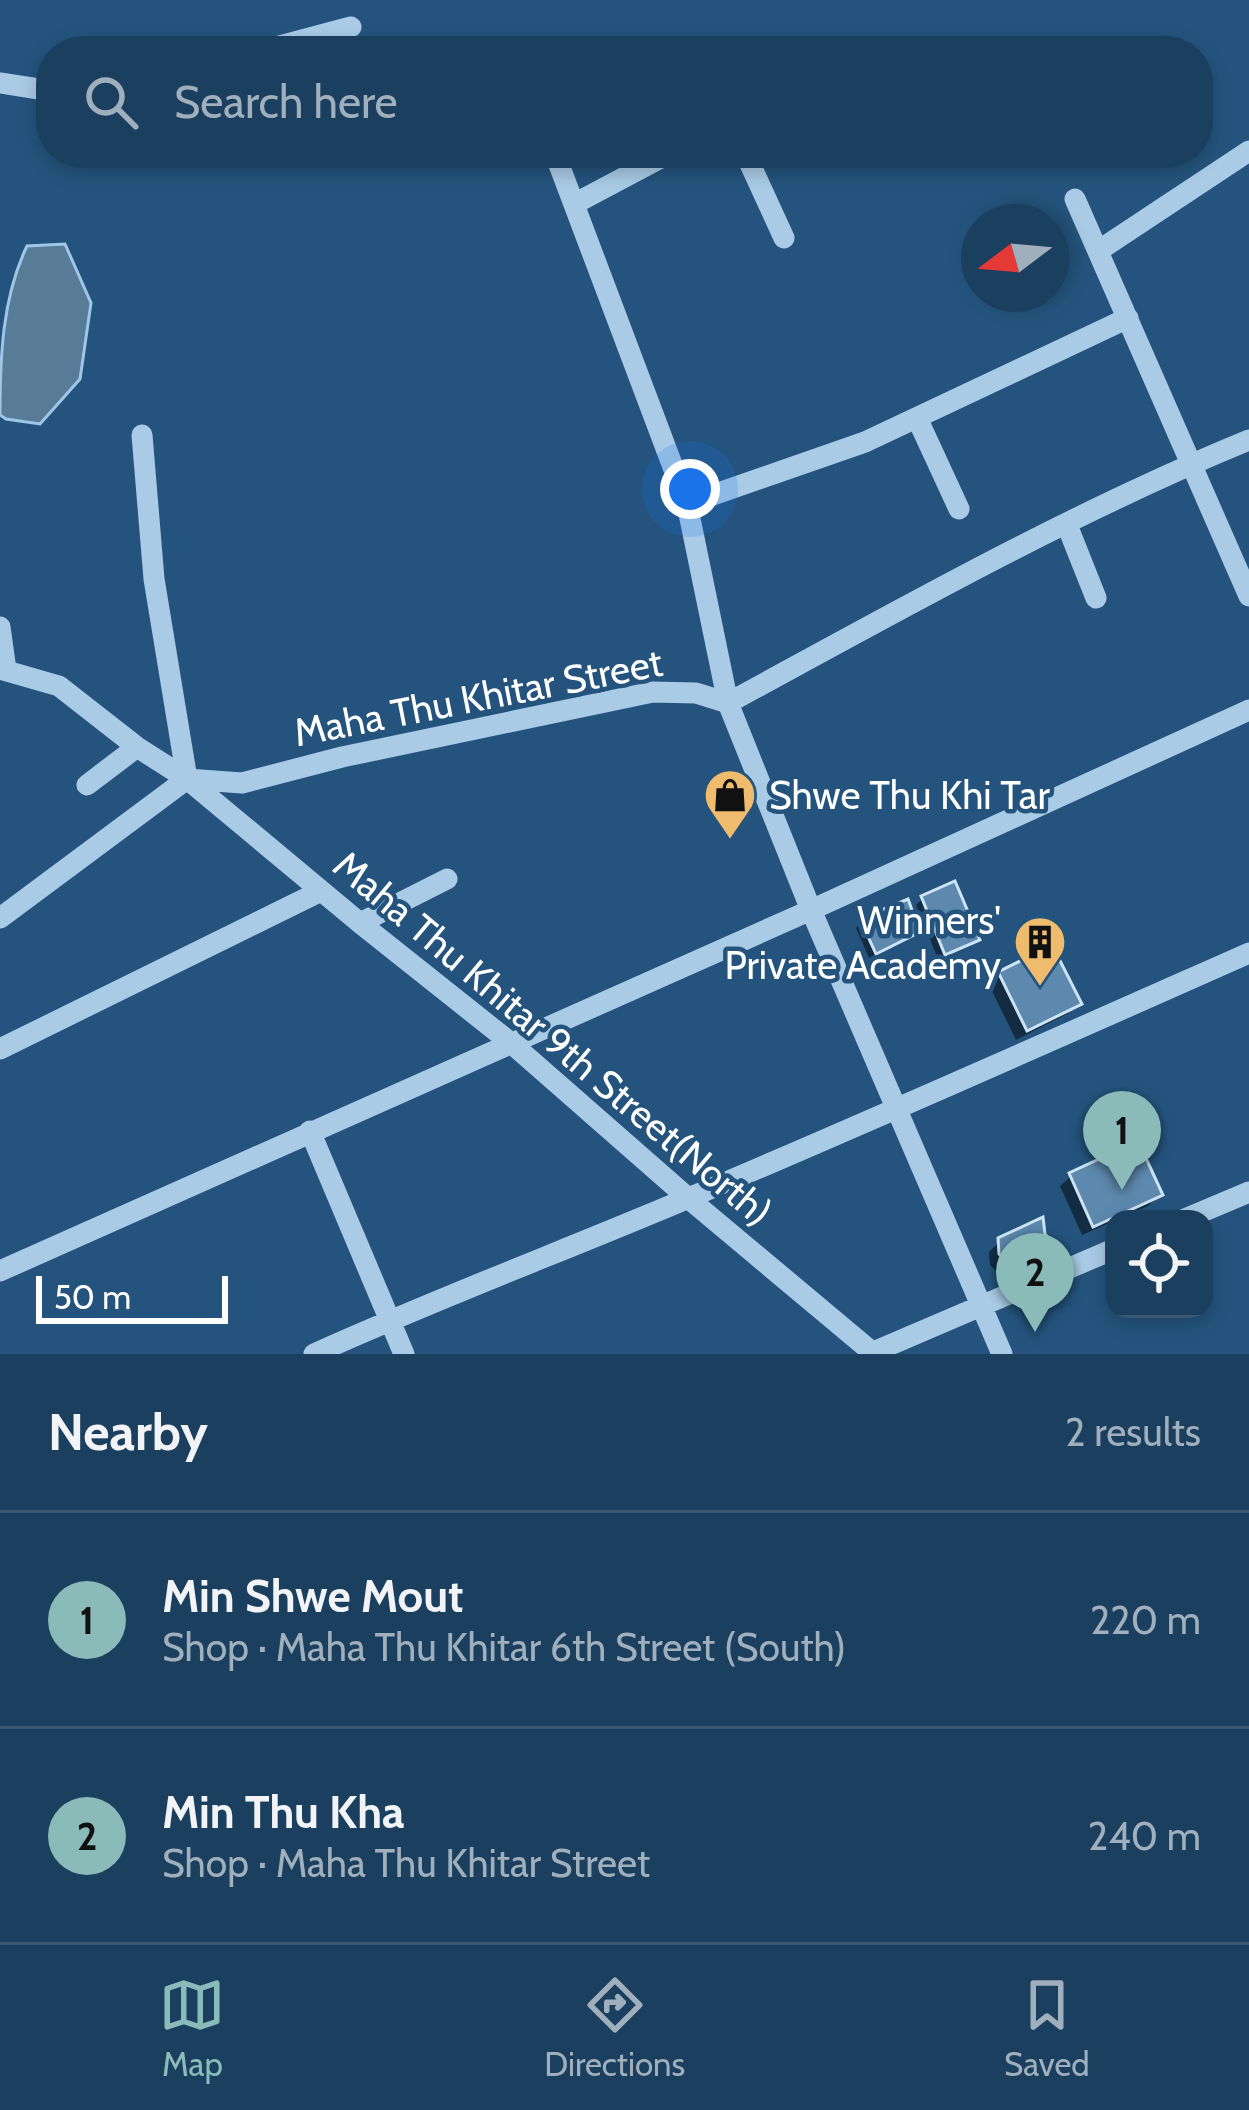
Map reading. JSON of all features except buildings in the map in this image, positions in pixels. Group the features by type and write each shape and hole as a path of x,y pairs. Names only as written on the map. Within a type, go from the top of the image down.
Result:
{"street":[{"path":"317,36 351,27"},
{"path":"0,83 36,88"},
{"path":"1098,251 1249,151"},
{"path":"560,168 687,504 728,703 811,910 1002,1354"},
{"path":"574,205 642,168"},
{"path":"752,168 784,238"},
{"path":"1075,200 1249,596"},
{"path":"687,504 865,442 1128,318"},
{"path":"917,418 959,509"},
{"path":"0,918 187,779 154,579 142,435"},
{"path":"728,703 940,587 1192,463 1249,440"},
{"path":"1067,525 1096,598"},
{"path":"0,627 3,670"},
{"name":"Maha Thu Khitar Street","path":"3,670 59,686 187,779 242,783 342,757 653,692 697,693 728,703"},
{"path":"0,1271 1249,710"},
{"path":"87,785 137,747"},
{"name":"Maha Thu Khitar 9th Street(North)","path":"187,779 511,1043 871,1353"},
{"path":"360,923 447,879"},
{"path":"0,1049 321,891"},
{"path":"314,1354 898,1108 1249,953"},
{"path":"310,1131 404,1354"},
{"path":"1206,1210 1249,1192"},
{"path":"871,1353 1105,1254"}],"water":[{"path":"65,244 91,303 80,379 40,424 6,419 0,415 2,350 7,307 19,266 27,246"}],"place":[{"name":"Shwe Thu Khi Tar","path":"730,841"},
{"name":"Winners' Private Academy","path":"1040,988"},
{"name":"Min Shwe Mout","path":"1122,1190"},
{"name":"Min Thu Kha","path":"1035,1332"}]}
